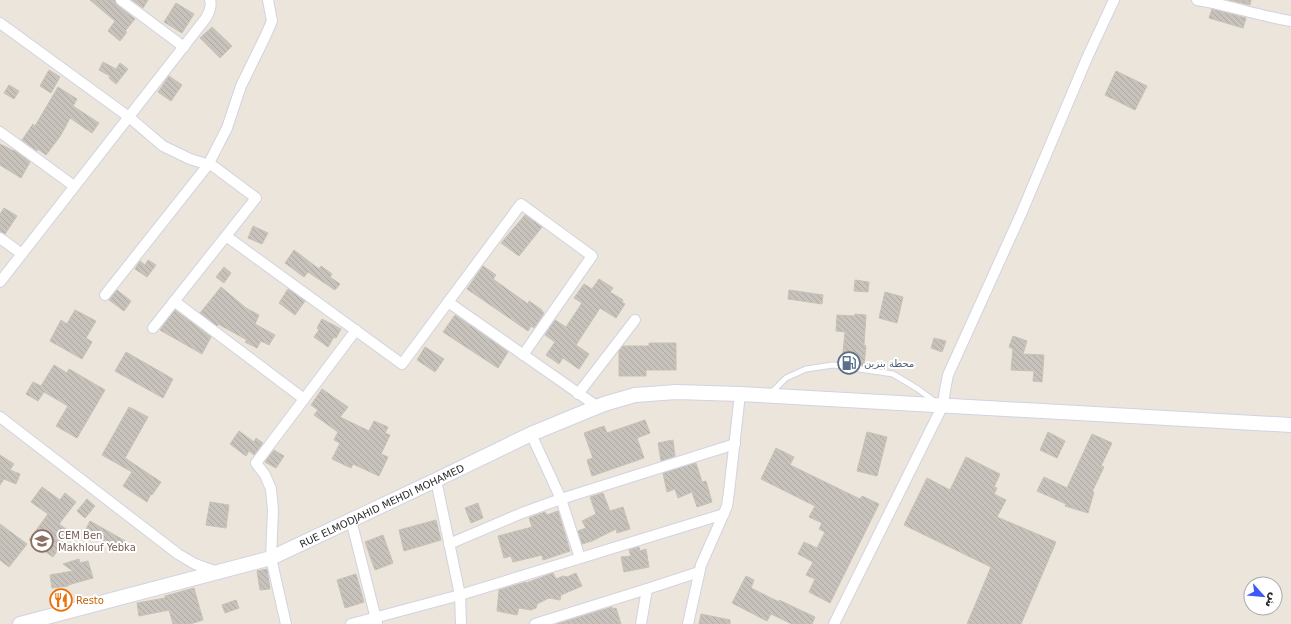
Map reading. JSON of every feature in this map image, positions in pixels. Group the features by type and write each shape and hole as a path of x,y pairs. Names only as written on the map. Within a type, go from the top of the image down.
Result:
{"main road":[{"name":"RUE ELMODJAHID MEHDI MOHAMED","path":"20,624 271,558 530,434 598,407 635,395 676,392 768,395 1291,425"}],"street":[{"path":"121,0 184,47"},
{"path":"0,282 184,47 209,12 211,5 210,0"},
{"path":"106,295 208,164 226,128 241,86 272,21 268,0"},
{"path":"834,624 941,405 948,375 1021,214 1087,58 1114,0"},
{"path":"1197,0 1215,3 1275,19 1291,21"},
{"path":"0,23 129,117 162,146 190,159 213,166 256,198 153,328"},
{"path":"0,132 74,186"},
{"path":"226,236 402,364 521,204 592,256 523,355"},
{"path":"0,238 22,254"},
{"path":"174,301 304,399"},
{"path":"448,302 598,407"},
{"path":"578,394 635,320"},
{"path":"286,624 271,558 273,510 271,489 265,476 256,463 356,330"},
{"path":"688,624 701,565 724,514 729,492 740,394"},
{"path":"0,417 178,554 195,564 217,572"},
{"path":"530,434 561,499 580,558"},
{"path":"449,544 522,513 561,499 735,444"},
{"path":"436,480 460,596 462,624"},
{"path":"351,624 376,621 724,514"},
{"path":"351,520 376,621"},
{"path":"535,624 699,572"},
{"path":"640,624 647,589"}],"lane":[{"path":"768,395 786,378 806,369 833,366 894,374 918,388 941,405"}],"building":[{"path":"90,0 115,0 117,5 135,19 125,31 127,32 120,41 108,31 115,21"},
{"path":"132,0 148,0 143,8"},
{"path":"1229,0 1251,0 1250,5"},
{"path":"176,3 194,14 182,33 164,22"},
{"path":"1212,9 1246,18 1243,28 1209,18"},
{"path":"212,27 232,46 220,58 200,38"},
{"path":"103,62 116,69 120,63 128,69 116,84 109,78 110,76 99,70"},
{"path":"49,70 60,77 51,93 40,86"},
{"path":"1116,71 1147,86 1135,110 1105,95"},
{"path":"169,76 182,85 171,101 158,92"},
{"path":"9,85 19,91 14,99 4,93"},
{"path":"58,87 77,99 73,106 99,123 92,133 70,118 61,135 46,155 38,149 37,151 22,140 33,124 35,126"},
{"path":"0,144 14,150 30,162 21,178 0,165"},
{"path":"4,208 17,216 5,234 0,232 0,214"},
{"path":"525,215 542,227 519,256 501,243"},
{"path":"253,226 268,233 262,244 248,238"},
{"path":"294,250 319,269 321,266 332,274 330,277 340,284 335,290 308,272 304,277 285,263"},
{"path":"148,260 156,265 147,277 135,269 140,261 145,265"},
{"path":"483,266 496,275 493,279 528,304 529,301 542,310 544,313 534,328 531,326 528,331 467,289"},
{"path":"224,267 231,273 224,283 216,277"},
{"path":"599,279 613,288 610,292 623,300 622,302 625,304 616,318 600,308 576,345 589,354 579,369 563,358 559,364 546,355 555,342 545,335 555,320 566,327 582,303 574,298 584,284 592,289"},
{"path":"855,280 869,282 868,292 854,291"},
{"path":"221,287 246,308 259,315 255,324 275,335 269,345 261,341 257,348 245,342 247,340 218,324 217,326 200,313"},
{"path":"288,289 305,301 295,315 279,303"},
{"path":"117,290 131,301 124,311 109,300"},
{"path":"789,290 823,295 822,304 788,299"},
{"path":"885,292 903,297 897,323 879,318"},
{"path":"75,310 96,321 86,338 92,342 82,359 50,341 61,320 67,324"},
{"path":"175,310 211,337 202,354 160,330"},
{"path":"855,314 866,315 864,345 866,346 864,366 842,362 845,332 836,331 837,315 855,316"},
{"path":"455,315 508,352 498,368 443,332"},
{"path":"322,319 341,329 336,338 334,337 328,347 314,337 319,330 317,328"},
{"path":"1013,336 1027,341 1023,354 1044,355 1042,382 1033,381 1034,371 1011,370 1013,349 1009,347"},
{"path":"934,338 946,341 942,352 931,348"},
{"path":"649,343 676,343 676,370 646,370 646,376 619,376 619,351 623,346 649,346"},
{"path":"425,347 444,359 435,372 417,360"},
{"path":"126,352 173,379 163,398 115,371"},
{"path":"54,365 67,373 69,369 105,390 77,438 56,426 68,406 44,392 38,401 26,394 33,382 41,386"},
{"path":"322,389 348,407 340,417 369,431 374,421 388,427 385,433 390,435 381,454 388,457 379,476 353,464 351,468 332,459 340,443 334,440 338,432 314,415 318,410 311,405"},
{"path":"129,407 148,417 125,458 161,482 152,495 151,494 147,502 123,486 132,472 102,455"},
{"path":"645,420 650,433 637,438 644,458 592,476 587,460 593,458 584,433 604,426 607,433"},
{"path":"239,431 254,442 256,438 263,443 254,455 249,451 246,456 230,444"},
{"path":"867,432 887,437 877,476 857,471"},
{"path":"1048,432 1065,441 1057,458 1040,450"},
{"path":"1092,434 1112,443 1101,466 1104,467 1092,492 1094,492 1088,513 1065,506 1066,504 1037,491 1044,477 1067,488"},
{"path":"673,440 675,456 661,461 658,443"},
{"path":"776,448 794,457 790,465 860,499 862,496 879,504 830,603 809,592 815,579 806,575 813,562 798,554 804,542 817,548 825,532 819,529 822,523 809,517 815,506 761,479"},
{"path":"274,450 284,456 276,468 265,462"},
{"path":"0,455 14,464 10,470 20,474 16,484 4,479 0,485"},
{"path":"966,457 1000,474 994,487 997,488 994,494 1006,500 997,517 1056,542 1021,624 967,624 991,567 904,525 927,478 950,490"},
{"path":"696,463 702,482 706,481 712,502 697,507 692,492 678,498 675,489 667,492 663,473"},
{"path":"42,487 60,500 65,493 76,502 59,524 70,532 53,557 29,540 48,514 31,502"},
{"path":"603,493 610,511 623,507 630,529 617,533 616,529 592,541 582,544 578,531 586,528 582,521 596,514 590,497"},
{"path":"87,499 95,506 85,518 77,511"},
{"path":"210,502 229,505 226,528 206,525"},
{"path":"478,503 483,518 471,523 465,508"},
{"path":"558,511 570,551 543,560 542,555 513,562 511,556 504,558 498,536 532,527 529,518 545,512 547,515"},
{"path":"436,520 441,540 404,551 399,530"},
{"path":"90,521 127,542 121,552 85,531"},
{"path":"0,524 27,544 9,567 0,560"},
{"path":"383,535 393,563 375,570 365,542"},
{"path":"639,547 640,551 646,549 649,567 624,572 621,557 631,556 629,550"},
{"path":"79,559 80,563 88,561 93,578 68,586 52,588 50,575 73,571 63,564"},
{"path":"267,569 270,589 260,590 257,571"},
{"path":"553,573 556,579 563,576 567,577 576,573 582,586 561,595 560,600 549,598 537,604 536,608 531,610 519,608 517,615 497,611 499,590 526,583"},
{"path":"356,574 364,602 345,608 337,580"},
{"path":"746,576 754,580 751,588 815,617 812,624 792,624 771,614 767,621 732,603"},
{"path":"194,588 203,620 190,624 173,624 169,610 139,616 137,603 165,598 165,596"},
{"path":"236,600 239,608 225,613 222,605"},
{"path":"612,607 613,609 616,608 621,624 557,624"},
{"path":"701,614 730,620 730,624 699,624"}],"place":[{"name":"محطة بنزين","path":"849,363"},
{"name":"CEM Ben Makhlouf Yebka","path":"42,541"},
{"name":"Resto","path":"61,600"}]}
